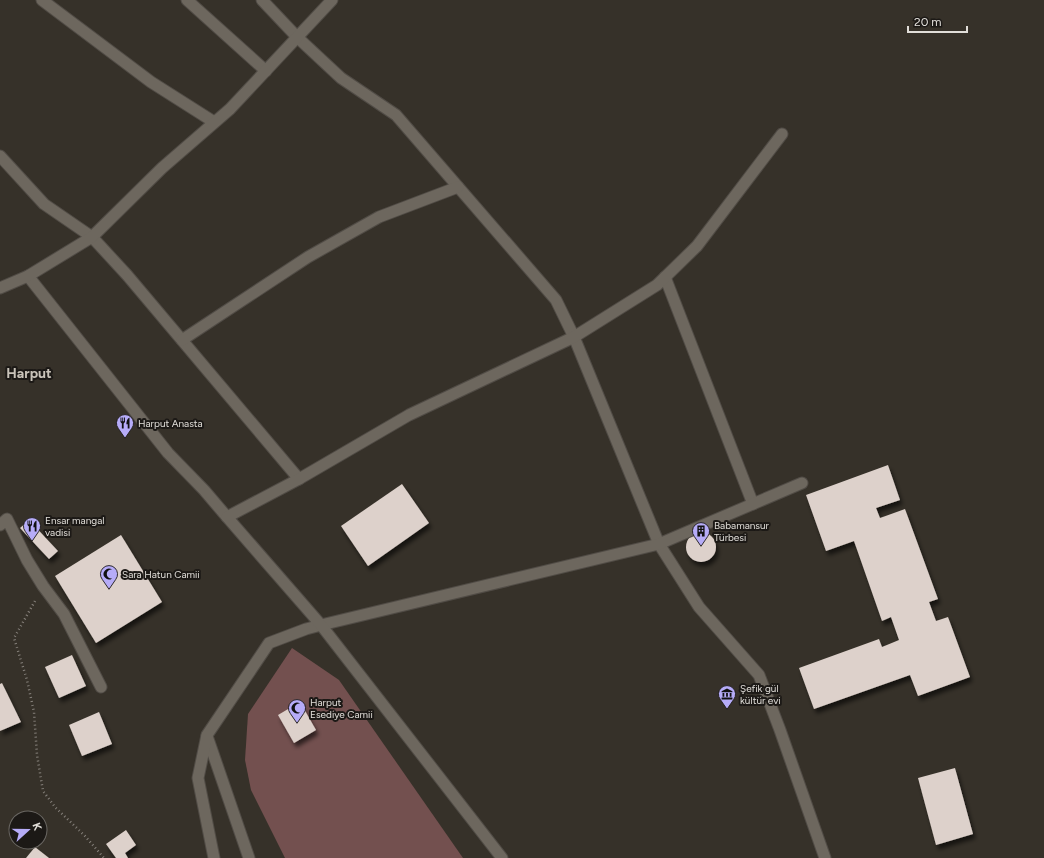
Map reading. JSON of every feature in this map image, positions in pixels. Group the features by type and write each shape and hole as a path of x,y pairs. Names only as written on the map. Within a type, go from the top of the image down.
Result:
{"street":[{"path":"42,0 151,82 214,122"},
{"path":"187,0 266,71"},
{"path":"262,0 297,37 341,78 396,116 556,300 574,337 659,544 700,607 759,675 825,858"},
{"path":"0,288 28,276 92,237 162,168 230,109 332,0"},
{"path":"227,517 299,479 409,416 574,337 657,285 696,246 782,134"},
{"path":"0,156 44,204 92,237 127,274 299,479"},
{"path":"182,340 308,257 379,217 458,187"},
{"path":"28,276 168,453 204,490 321,625 502,858"},
{"path":"665,277 753,504"},
{"path":"214,858 198,778 207,735 269,643 321,625 659,544 802,483"},
{"path":"2,518 43,586 64,614 101,687"},
{"path":"207,735 249,858"}],"path":[{"path":"43,586 14,638 28,680 34,712 37,755 43,791 54,807 85,836 104,858"}],"shaded area":[{"path":"292,648 339,680 463,858 285,858 251,790 245,760 248,714"}],"building":[{"path":"888,465 900,500 876,508 880,518 905,509 938,599 929,602 936,621 948,617 970,677 918,696 910,675 814,709 799,668 879,639 882,647 899,640 891,617 882,621 854,541 826,551 806,495"},
{"path":"402,484 429,523 368,566 341,526"},
{"path":"29,520 58,551 49,559 20,528"},
{"name":"Babamansur Türbesi","path":"701,532 707,533 715,541 715,553 707,561 701,562 695,561 687,553 686,547 687,541 695,533"},
{"name":"Sara Hatun Camii","path":"121,535 162,602 96,643 55,576"},
{"path":"72,655 86,686 59,698 45,667"},
{"path":"2,683 21,722 0,731 0,684"},
{"name":"Harput Esediye Camii","path":"300,702 316,730 294,743 278,715"},
{"path":"99,712 112,744 82,756 69,725"},
{"path":"955,768 973,834 936,845 918,778"},
{"path":"126,830 136,845 125,853 128,858 116,858 106,844"},
{"path":"33,850 39,850 49,858 26,858"}],"place":[{"name":"Harput Anasta","path":"125,438"},
{"name":"Ensar mangal vadisi","path":"32,541"},
{"name":"Babamansur Türbesi","path":"701,546"},
{"name":"Sara Hatun Camii","path":"109,589"},
{"name":"Şefik gül kültür evi","path":"727,709"},
{"name":"Harput Esediye Camii","path":"297,723"}],"district":[{"name":"Harput","path":"29,373"}]}
